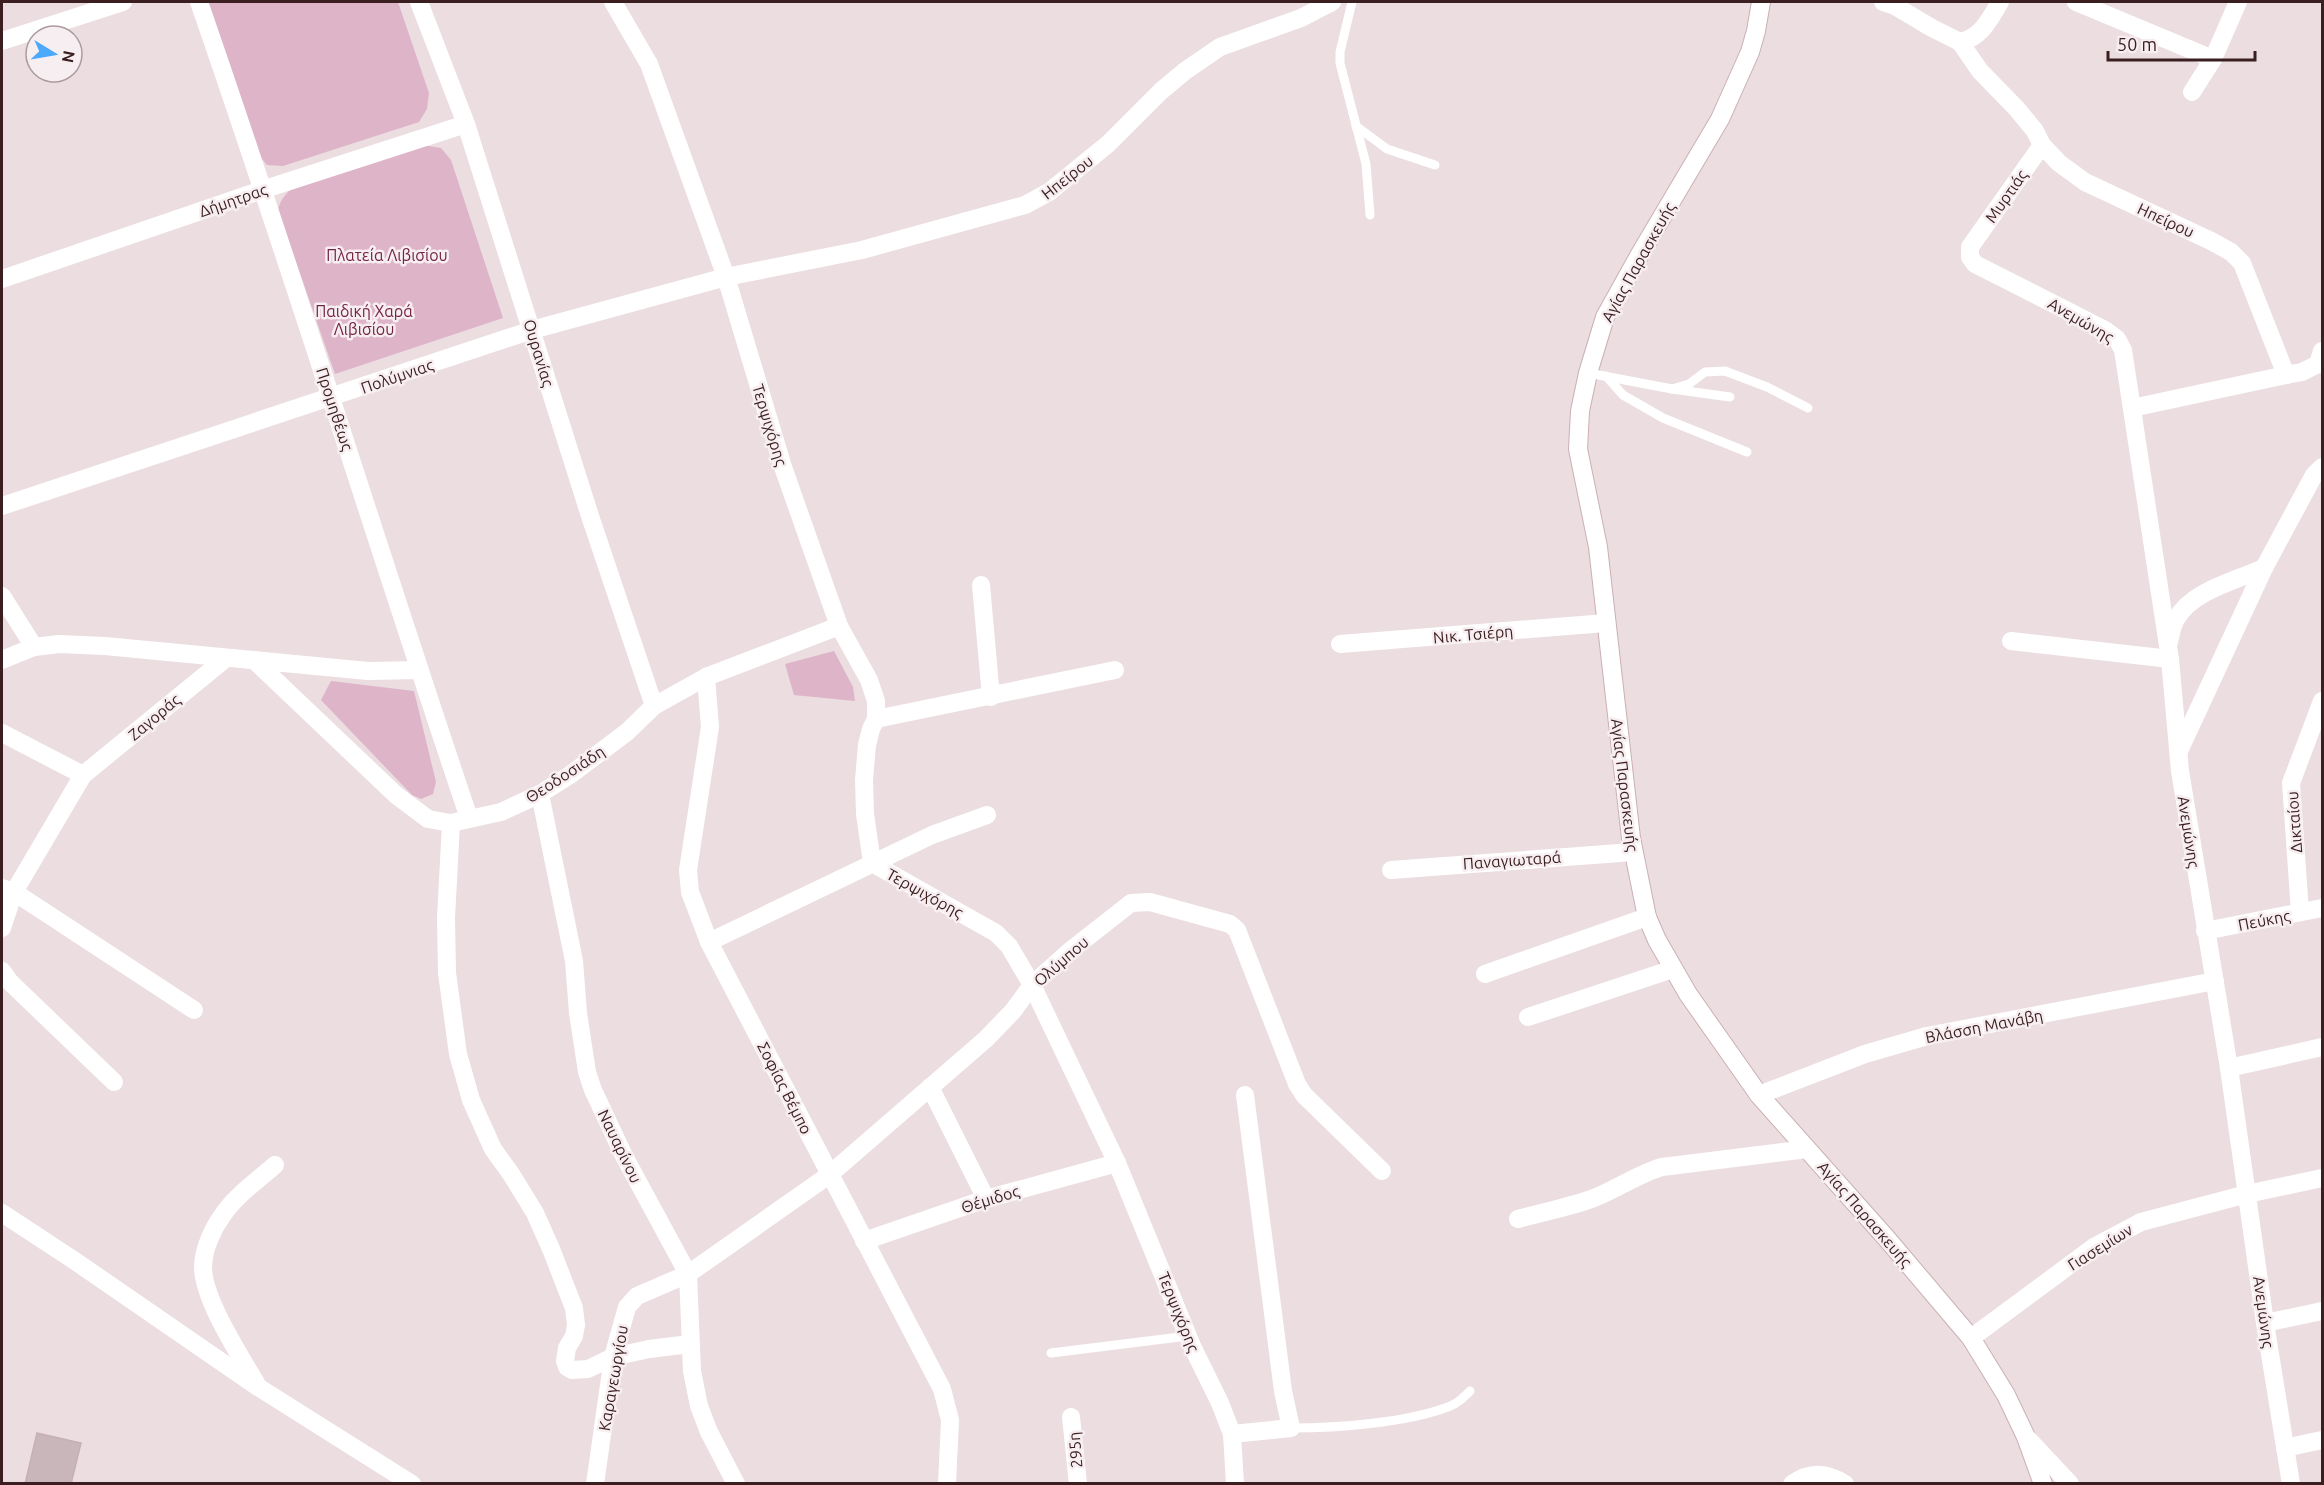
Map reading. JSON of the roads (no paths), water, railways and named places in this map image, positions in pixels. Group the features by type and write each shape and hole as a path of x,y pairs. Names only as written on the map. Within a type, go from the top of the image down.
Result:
{"street":[{"path":"2,41 123,2"},
{"name":"Προμηθέως","path":"199,2 265,189 419,670 469,818"},
{"name":"Ουρανίας","path":"419,2 466,124 590,516 654,706"},
{"name":"Τερψιχόρης","path":"613,2 649,64 726,277 783,467 839,626 869,680 876,701 876,719 871,729 864,763 865,814 872,864 996,933 1009,946 1032,984 1118,1163 1188,1336 1232,1434 1235,1484"},
{"name":"Ηπείρου","path":"726,277 862,250 1036,201 1108,144 1161,91 1220,47 1301,18 1332,2"},
{"name":"Αγίας Παρασκευής","path":"1761,2 1750,52 1720,118 1615,297 1599,332 1580,411 1578,449 1598,547 1633,852 1647,917 1656,940 1673,969 1759,1095 1971,1338 2006,1395 2026,1437 2043,1484"},
{"name":"Ηπείρου","path":"1883,2 1895,6 1960,42 1980,71 2028,122 2042,145 2059,163 2085,182 2231,252 2242,263 2286,375"},
{"path":"1960,42 1970,40 1981,32 2000,2"},
{"path":"2076,2 2213,59"},
{"path":"2193,92 2213,59 2238,2"},
{"name":"Δήμητρας","path":"2,279 265,189 466,124"},
{"name":"Μυρτιάς","path":"1973,256 2042,145"},
{"name":"Ανεμώνης","path":"1973,256 2105,330 2117,339 2123,350 2169,652 2178,753 2229,1068 2265,1323 2291,1484"},
{"name":"Πολύμνιας","path":"2,506 532,330 726,277"},
{"path":"2132,408 2302,372 2318,364 2322,351"},
{"path":"2178,753 2264,568 2314,475 2322,467"},
{"path":"2011,641 2169,652 2175,621 2187,605 2215,589 2264,568"},
{"path":"981,585 991,696"},
{"path":"2,596 34,648"},
{"name":"Νικ. Τσιέρη","path":"1340,644 1606,623"},
{"name":"Θεοδοσιάδη","path":"451,823 501,812 540,794 570,775 627,732 654,706 706,677 839,626"},
{"path":"2,660 34,648 59,644 105,646 369,671 419,670"},
{"name":"Ζαγοράς","path":"2,928 8,890 83,775 225,658"},
{"path":"254,660 396,795 428,819 451,823 446,918 447,973 458,1054 471,1100 493,1149 535,1213 574,1308 576,1325 574,1336 567,1348 565,1361 567,1367 572,1370 588,1369 614,1357 690,1344"},
{"path":"876,719 1115,670"},
{"name":"Σοφίας Βέμπο","path":"706,677 710,727 688,870 690,892 709,942 946,1401 950,1420 947,1484"},
{"name":"Δικταίου","path":"2300,912 2291,783 2322,701"},
{"path":"2,733 83,775"},
{"name":"Ναυαρίνου","path":"540,794 574,961 578,1013 587,1072 624,1156 688,1274 692,1371 699,1406 709,1432 736,1484"},
{"path":"709,942 932,835 987,815"},
{"name":"Παναγιωταρά","path":"1391,870 1633,852"},
{"path":"8,890 194,1010"},
{"name":"Ολύμπου","path":"688,1274 829,1175 986,1039 1013,1011 1032,984 1131,903 1150,902 1230,924 1241,937 1297,1084 1304,1095 1382,1171"},
{"name":"Πεύκης","path":"2205,931 2322,908"},
{"path":"1485,974 1647,917"},
{"path":"1528,1017 1673,969"},
{"path":"2,971 10,982 114,1082"},
{"name":"Βλάσση Μανάβη","path":"1759,1095 1865,1054 1927,1036 2215,981"},
{"path":"2229,1068 2322,1047"},
{"path":"930,1087 987,1199"},
{"path":"1232,1434 1291,1428 1283,1391 1245,1095"},
{"path":"1518,1219 1593,1198 1662,1167 1807,1149"},
{"name":"Θέμιδος","path":"864,1241 987,1199 1118,1163"},
{"path":"258,1387 211,1300 203,1268 209,1238 222,1215 275,1165"},
{"name":"Γιασεμίων","path":"1971,1338 2094,1247 2141,1222 2247,1194 2322,1178"},
{"path":"2,1213 258,1387 412,1484"},
{"name":"Καραγεωργίου","path":"595,1484 614,1357 627,1307 637,1296 688,1274"},
{"path":"2265,1323 2322,1311"},
{"name":"295η","path":"1071,1417 1078,1484"},
{"path":"2026,1437 2070,1484"},
{"path":"2285,1448 2322,1440"},
{"path":"1792,1484 1807,1474 1819,1474 1834,1476 1845,1484"}],"lane":[{"path":"1352,2 1340,52 1340,63 1366,164 1370,215"},
{"path":"1356,126 1387,149 1435,165"},
{"path":"1672,389 1689,384 1705,372 1725,371 1767,387 1808,408"},
{"path":"1588,373 1730,397"},
{"path":"1606,376 1623,395 1663,418 1747,452"},
{"path":"1051,1353 1188,1336"},
{"path":"1291,1428 1370,1423 1430,1412 1449,1407 1470,1391"}],"park label":[{"name":"Πλατεία Λιβισίου","path":"387,255"},
{"name":"Παιδική Χαρά Λιβισίου","path":"364,320"}]}
